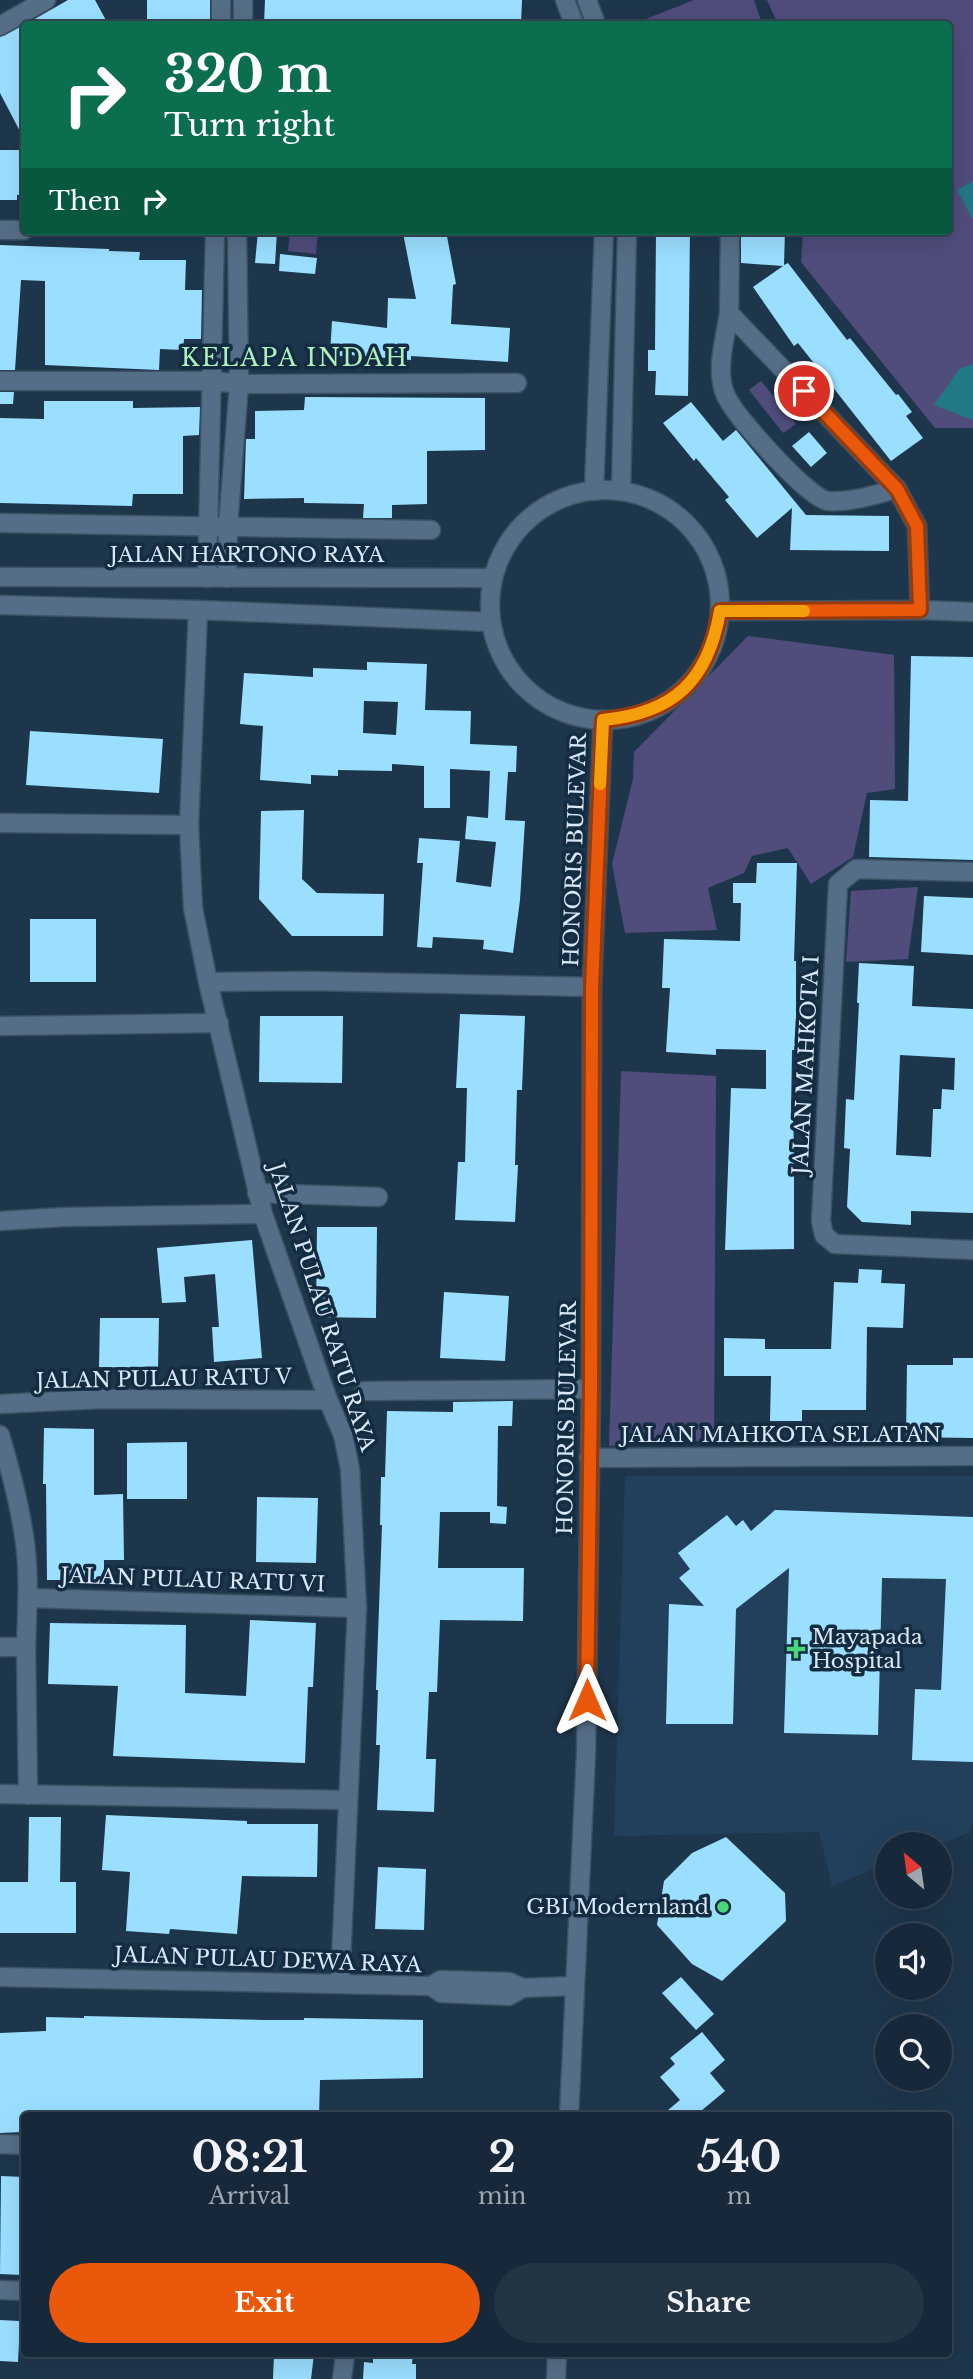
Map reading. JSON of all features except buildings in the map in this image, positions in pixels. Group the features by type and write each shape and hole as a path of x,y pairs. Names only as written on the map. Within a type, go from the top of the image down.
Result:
{"street":[{"path":"0,26 46,0"},
{"path":"220,21 221,0"},
{"path":"243,0 243,21"},
{"path":"565,0 573,21"},
{"path":"587,0 595,21"},
{"path":"0,230 21,230"},
{"path":"207,578 213,381 213,235"},
{"path":"227,578 228,526 239,384 237,235"},
{"path":"594,491 604,235"},
{"path":"621,491 627,235"},
{"path":"730,235 729,313 721,364 722,385 730,403 799,483 814,496 826,501 863,497 897,489"},
{"path":"729,313 897,489 917,526 920,610"},
{"path":"0,381 517,383"},
{"path":"594,491 621,491 645,497 667,508 686,523 702,542 713,563 719,587 720,611 715,640 702,667 684,690 642,714 603,720 571,715 542,702 517,681 500,653 491,622 493,578 501,556 513,536 549,505 571,495 594,491"},
{"path":"0,523 431,530"},
{"name":"JALAN HARTONO RAYA","path":"0,576 493,578"},
{"path":"0,605 491,622"},
{"name":"JALAN PULAU RATU RAYA","path":"198,610 188,825 193,908 257,1193 328,1400 343,1435 350,1469 357,1608 340,1983"},
{"path":"720,611 973,612"},
{"name":"HONORIS BULEVAR","path":"569,2112 586,1753 591,1389 592,988 603,720"},
{"path":"0,824 188,825"},
{"name":"JALAN MAHKOTA I","path":"973,872 856,869 838,884 821,1221 824,1235 835,1244 973,1250"},
{"path":"208,982 310,981 592,988"},
{"path":"0,1026 219,1023"},
{"path":"257,1193 378,1197"},
{"path":"0,1221 64,1217 263,1214"},
{"path":"364,1391 591,1389"},
{"name":"JALAN PULAU RATU V","path":"0,1404 102,1399 328,1400"},
{"path":"0,1435 5,1469 24,1538 29,1795"},
{"name":"JALAN MAHKOTA SELATAN","path":"589,1458 973,1456"},
{"name":"JALAN PULAU RATU VI","path":"27,1598 357,1608"},
{"path":"0,1647 26,1647"},
{"path":"0,1794 347,1800"},
{"name":"JALAN PULAU DEWA RAYA","path":"0,1976 431,1986 440,1993 509,1996 523,1988 574,1986"},
{"path":"0,2144 21,2145"},
{"path":"0,2290 21,2291"},
{"path":"342,2379 345,2357"},
{"path":"556,2379 557,2357"}],"shaded area":[{"path":"694,0 754,0 761,21 641,21"},
{"path":"767,0 973,0 973,428 935,428 801,262 803,235 952,235 952,21 777,21"},
{"path":"973,181 973,220 957,190"},
{"path":"290,235 318,235 316,254 288,251"},
{"path":"973,364 973,420 934,405 959,369"},
{"path":"761,381 796,424 783,433 749,390"},
{"path":"748,636 894,655 895,789 867,793 853,857 811,884 788,848 752,856 744,873 708,888 717,930 625,933 612,864 633,779 634,752"},
{"path":"918,887 908,959 846,962 851,891"},
{"path":"621,1071 716,1076 714,1440 609,1446"},
{"name":"Mayapada Hospital","path":"625,1476 973,1476 973,1821 969,1833 952,1839 952,1832 875,1832 875,1869 832,1886 819,1832 614,1836"}],"slow traffic":[{"path":"600,784 603,720 632,717 660,706 684,690 702,667 715,640 720,611 804,611"}],"place":[{"name":"Mayapada Hospital","path":"796,1649"},
{"name":"GBI Modernland","path":"723,1907"}],"district":[{"name":"KELAPA INDAH","path":"295,357"}],"route":[{"path":"587,1700 592,988 603,720 632,717 660,706 684,690 702,667 715,640 720,611 920,610 917,526 908,508 897,489 804,391"}]}
